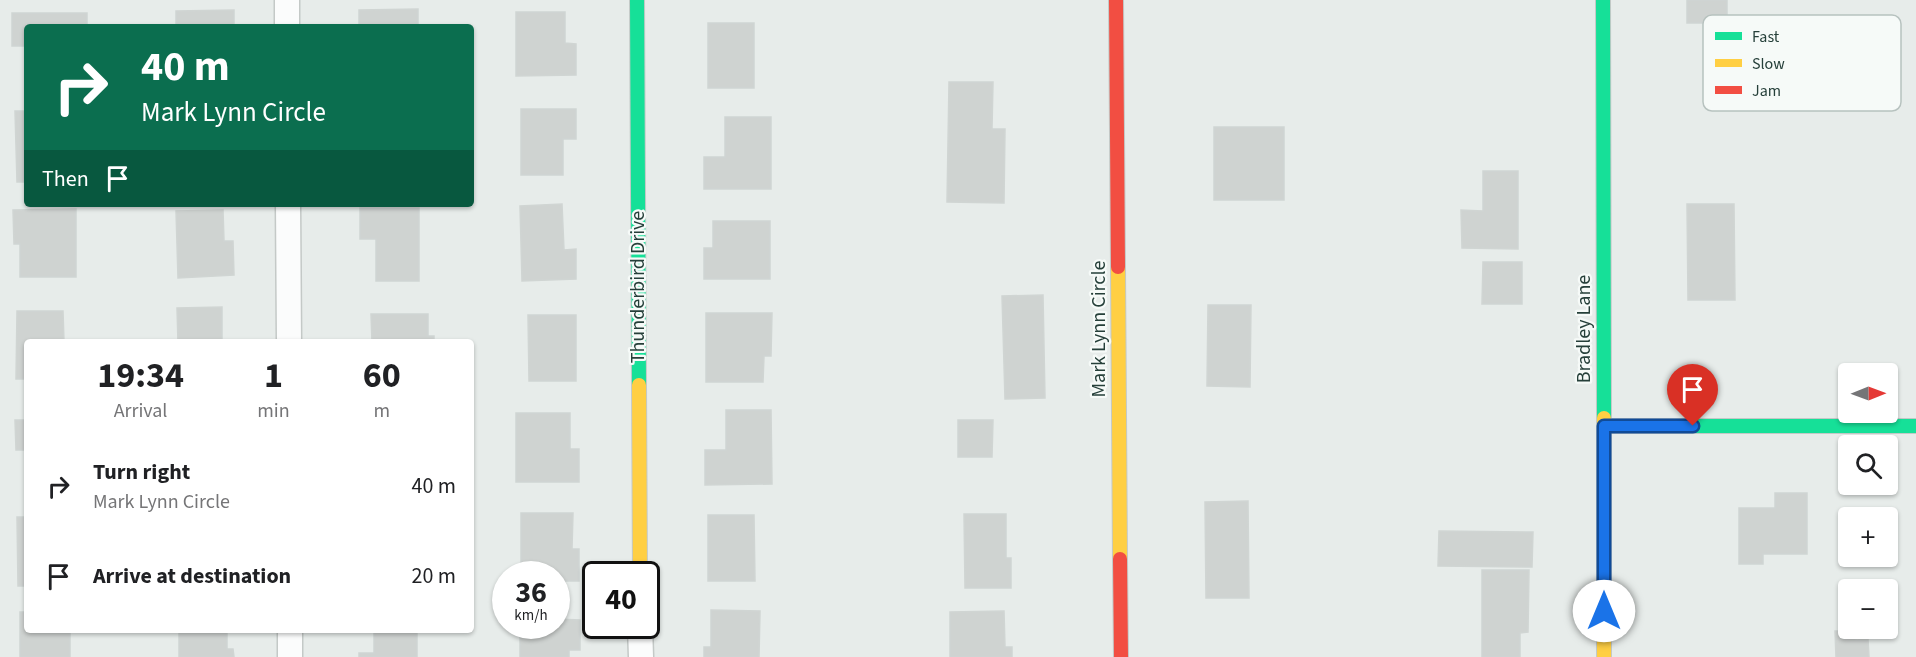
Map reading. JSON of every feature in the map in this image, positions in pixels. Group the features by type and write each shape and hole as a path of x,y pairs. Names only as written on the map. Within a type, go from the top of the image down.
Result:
{"street":[{"path":"287,0 287,24"},
{"name":"Thunderbird Drive","path":"637,0 640,561"},
{"name":"Mark Lynn Circle","path":"1116,0 1121,657"},
{"name":"Bradley Lane","path":"1603,0 1604,657"},
{"path":"288,207 289,339"},
{"path":"1604,426 1916,426"},
{"path":"290,633 290,657"},
{"path":"640,639 640,657"}],"building":[{"path":"1687,0 1727,0 1727,15 1703,15 1703,23 1687,23"},
{"path":"418,9 418,24 359,24 359,10"},
{"path":"234,10 234,24 176,24 176,11"},
{"path":"516,12 565,12 565,43 576,44 576,75 516,76"},
{"path":"12,13 87,13 87,24 24,24 24,46 12,46"},
{"path":"708,23 754,23 754,88 708,88"},
{"path":"949,82 993,82 992,129 1005,129 1004,203 947,202"},
{"path":"521,109 576,109 576,139 563,139 563,175 521,175"},
{"path":"15,111 24,111 24,182 17,182"},
{"path":"725,117 771,117 771,189 704,189 704,157 725,157"},
{"path":"1214,127 1284,127 1284,200 1214,200"},
{"path":"1483,171 1518,171 1518,249 1462,248 1461,210 1483,211"},
{"path":"562,204 564,250 576,249 576,279 522,281 520,206"},
{"path":"1687,204 1734,204 1735,300 1688,300"},
{"path":"360,208 419,208 419,281 376,281 376,239 360,239"},
{"path":"76,209 76,277 20,277 20,244 14,244 13,210"},
{"path":"223,210 224,241 233,241 234,275 178,278 176,211"},
{"path":"713,221 770,221 770,279 704,279 704,248 713,248"},
{"path":"1483,262 1522,262 1522,304 1482,304"},
{"path":"1043,295 1045,398 1005,399 1002,296"},
{"path":"1208,305 1251,305 1250,387 1207,386"},
{"path":"222,307 222,339 178,339 177,308"},
{"path":"17,311 63,311 64,339 24,339 24,379 16,379"},
{"path":"706,313 772,313 771,356 764,356 763,382 706,382"},
{"path":"371,314 428,314 428,336 434,336 434,339 372,339"},
{"path":"528,315 576,315 576,381 529,381"},
{"path":"726,410 771,410 772,484 705,485 705,450 726,450"},
{"path":"516,413 570,413 570,449 579,449 579,482 516,482"},
{"path":"15,420 24,420 24,450 16,450"},
{"path":"958,420 993,420 992,457 958,457"},
{"path":"1775,493 1807,493 1807,554 1763,554 1763,564 1739,564 1739,508 1775,508"},
{"path":"1248,501 1249,598 1206,598 1205,502"},
{"path":"521,513 573,513 572,549 579,549 579,581 570,581 570,561 521,561"},
{"path":"964,514 1006,514 1006,558 1011,558 1011,588 965,588"},
{"path":"708,515 754,515 755,581 708,581"},
{"path":"17,517 24,517 24,586 18,586"},
{"path":"1439,531 1533,532 1532,567 1438,566"},
{"path":"1482,570 1529,570 1528,632 1520,633 1520,657 1482,657"},
{"path":"711,610 760,611 759,657 704,657 704,647 711,647"},
{"path":"1004,611 1005,647 1012,647 1012,657 950,657 950,612"},
{"path":"20,612 24,612 24,633 70,633 70,657 20,657"},
{"path":"570,620 580,620 580,650 569,650 569,657 520,657 520,639 570,639"},
{"path":"1835,631 1838,631 1838,639 1868,639 1869,657 1836,657"},
{"path":"179,633 227,633 227,649 233,649 234,657 179,657"},
{"path":"374,633 417,633 417,657 359,657 359,653 374,653"}],"traffic: fast":[{"path":"637,0 639,385"},
{"path":"1603,0 1604,418"},
{"path":"1604,426 1916,426"}],"traffic: slow":[{"path":"1118,267 1120,559"},
{"path":"639,385 640,561"},
{"path":"1604,418 1604,657"}],"traffic: jam":[{"path":"1116,0 1118,267"},
{"path":"1120,559 1121,657"}],"route":[{"path":"1604,611 1604,426 1693,426"}]}
